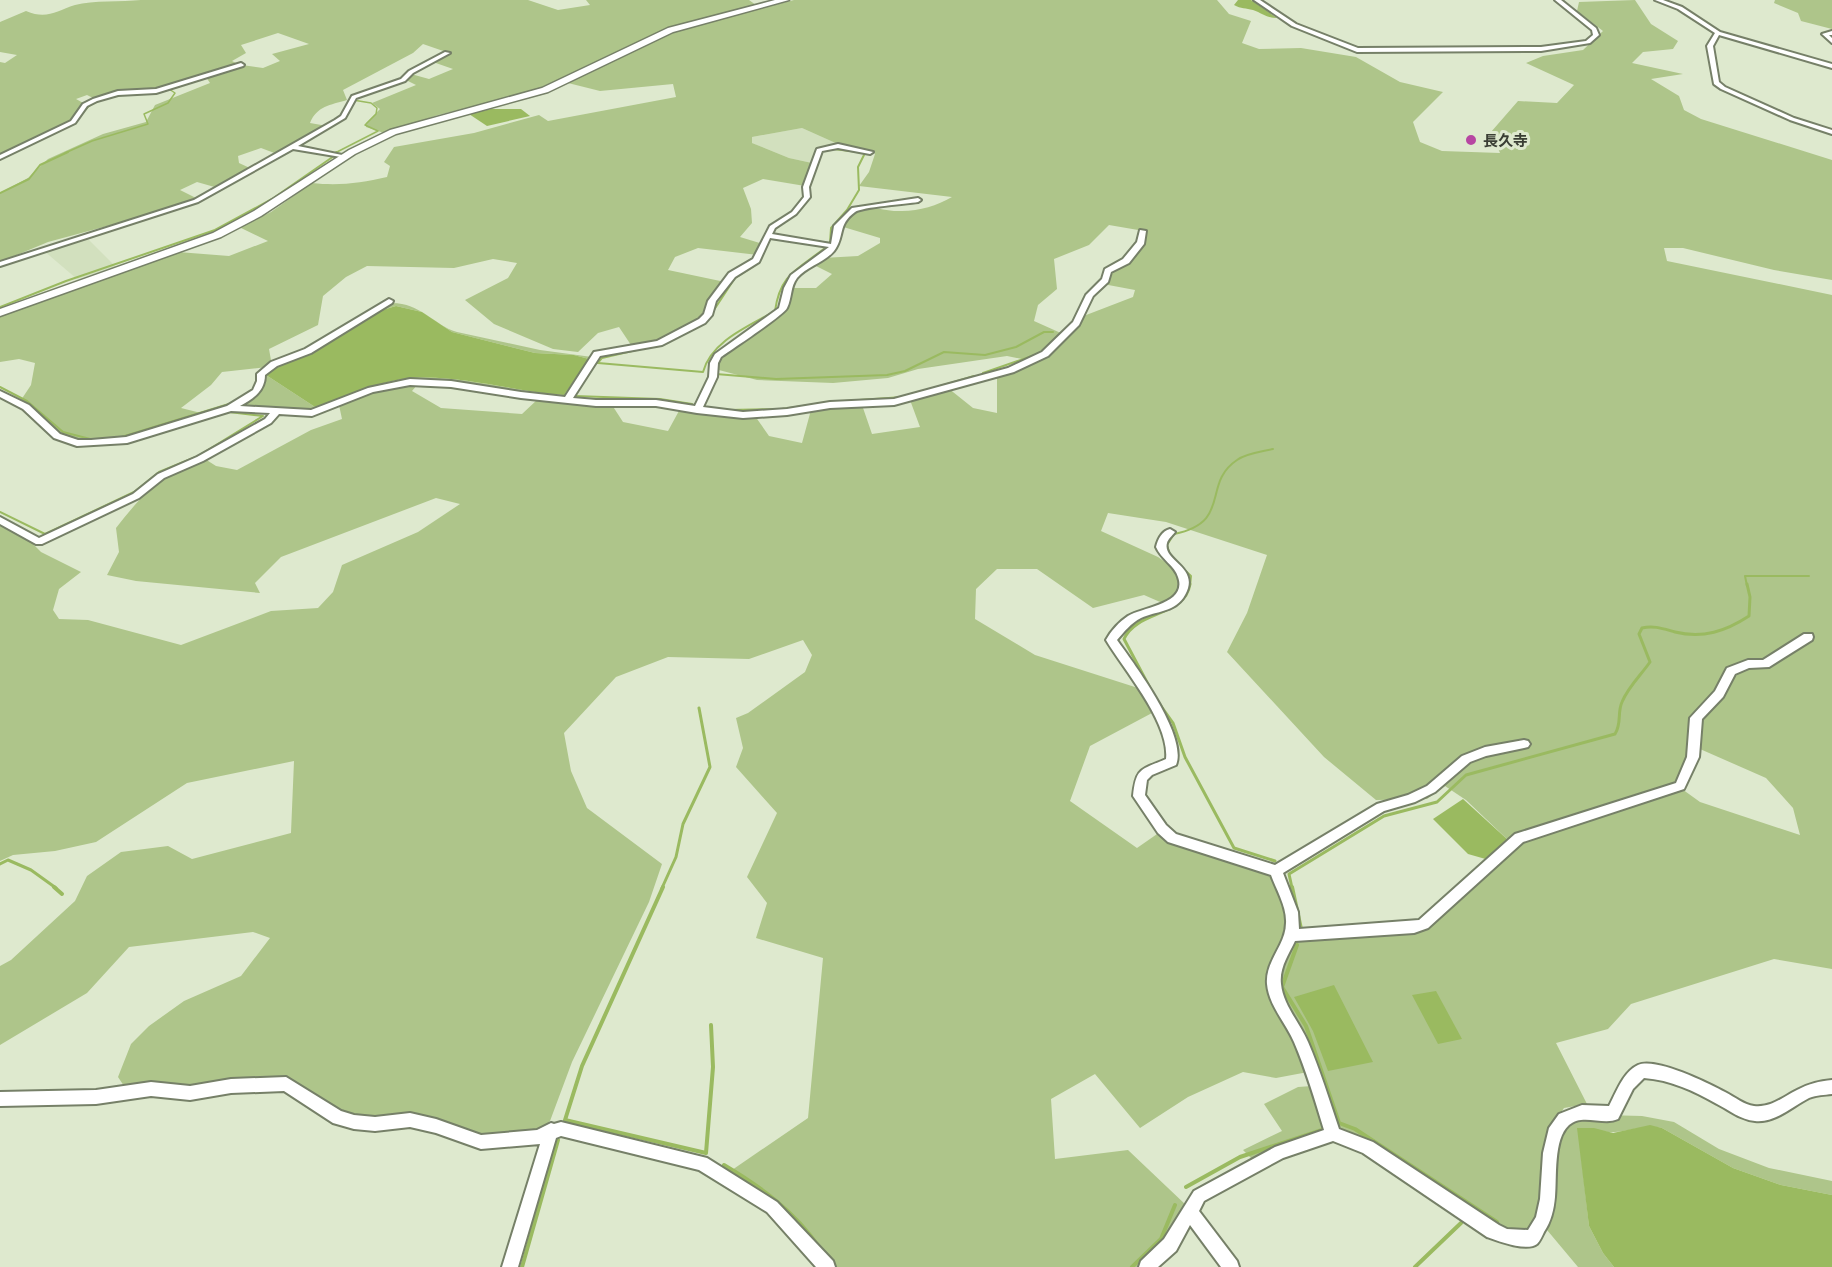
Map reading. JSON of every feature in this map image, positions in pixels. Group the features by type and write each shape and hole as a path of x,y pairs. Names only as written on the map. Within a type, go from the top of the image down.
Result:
{"street":[{"path":"1257,0 1294,25 1345,48 1357,50 1541,49 1572,46 1593,39 1596,35 1594,29 1558,0"},
{"path":"1658,0 1680,9 1718,33 1832,66"},
{"path":"0,314 49,293 217,235 272,206 345,157 383,136 424,121 546,89 584,74 668,31 780,1"},
{"path":"1718,33 1710,46 1716,83 1765,108 1832,132"},
{"path":"1832,33 1825,34 1832,41"},
{"path":"0,264 196,201 343,117 354,97 403,80 411,72 447,53"},
{"path":"0,157 73,122 86,105 95,100 118,93 156,91 241,65"},
{"path":"568,399 597,354 659,342 702,321 708,315 712,301 732,275 756,260 774,225 794,213 807,196 806,187 819,150 838,146 870,152"},
{"path":"294,147 345,157"},
{"path":"697,410 713,377 717,356 780,312 788,287 794,277 828,253 838,238 838,226 854,208 918,200"},
{"path":"230,408 312,412 371,390 410,382 451,384 521,396 596,403 656,403 743,415 787,412 830,405 894,402 1033,362 1045,354 1076,323 1090,295 1105,280 1108,271 1126,261 1141,242 1142,231"},
{"path":"769,236 833,246"},
{"path":"0,394 26,407 57,436 76,443 108,443 127,440 230,408 258,392 262,384 261,374 266,368 309,351 389,301"},
{"path":"0,520 39,542 136,496 161,476 200,459 268,420 276,412"},
{"path":"1170,532 1164,537 1162,547 1167,559 1181,571 1185,578 1182,591 1167,607 1130,619 1112,639 1166,726 1175,751 1172,762 1148,772 1141,778 1139,796 1162,829 1172,838 1276,872 1381,807 1411,799 1431,789 1466,759 1485,752 1524,744"},
{"path":"1291,935 1414,927 1423,924 1519,838 1680,786 1693,757 1696,717 1719,694 1731,671 1748,664 1765,664 1808,637"},
{"path":"1276,872 1294,921 1291,935 1273,968 1274,986 1281,1009 1296,1031 1308,1059 1333,1134"},
{"path":"1146,1267 1170,1245 1199,1196 1280,1152 1333,1134 1368,1148 1493,1231 1507,1237 1532,1238 1545,1219 1549,1161 1554,1133 1565,1117 1576,1111 1596,1110 1613,1113 1628,1084 1641,1071 1662,1072 1683,1078 1745,1112 1757,1114 1770,1113 1816,1086 1832,1087"},
{"path":"0,1099 96,1097 151,1089 190,1093 231,1086 286,1084 338,1118 354,1122 375,1124 410,1120 436,1126 481,1142 537,1137 551,1130 561,1129 702,1163 772,1207 827,1267"},
{"path":"510,1267 551,1130"},
{"path":"1190,1212 1231,1267"}],"shaded area":[{"path":"141,0 528,0 558,10 590,5 586,0 749,0 756,5 656,34 568,78 527,93 438,115 384,133 366,127 366,123 380,109 372,103 416,85 406,80 411,74 429,79 453,69 433,62 449,53 423,44 413,53 343,90 347,100 320,110 310,123 327,126 277,154 261,148 238,156 239,163 252,169 218,188 197,182 180,190 198,199 48,242 0,262 0,193 28,178 48,159 103,134 146,122 155,105 210,83 206,77 242,65 263,68 280,61 272,54 309,44 278,33 241,45 246,53 232,61 240,65 164,89 117,93 95,99 87,95 76,99 85,104 71,122 0,156 0,62 5,63 17,55 0,52 0,22 26,11 46,15 82,3"},
{"path":"794,0 1217,0 1229,14 1251,21 1242,43 1259,49 1301,48 1356,57 1400,82 1443,92 1413,122 1420,142 1442,151 1500,153 1491,132 1518,101 1557,103 1574,85 1526,63 1543,56 1583,50 1603,31 1577,11 1579,2 1635,0 1651,24 1678,41 1673,49 1643,52 1632,63 1683,74 1651,79 1679,96 1684,110 1701,119 1832,160 1832,280 1774,270 1683,248 1664,248 1667,261 1832,295 1832,969 1774,959 1631,1004 1608,1029 1556,1043 1587,1104 1564,1108 1548,1132 1539,1224 1526,1234 1509,1231 1474,1215 1394,1159 1333,1126 1302,1035 1277,987 1277,973 1296,937 1417,930 1480,880 1507,839 1466,800 1445,786 1427,799 1376,800 1324,757 1227,652 1247,613 1267,555 1166,522 1108,513 1101,531 1158,557 1180,572 1182,585 1167,605 1144,595 1093,608 1037,569 997,569 976,589 975,619 1035,655 1138,688 1152,713 1090,746 1070,801 1137,848 1160,832 1176,843 1271,873 1291,927 1272,963 1269,984 1277,1007 1296,1036 1308,1072 1276,1078 1243,1072 1188,1097 1140,1128 1095,1074 1051,1099 1055,1159 1128,1150 1187,1206 1166,1243 1139,1267 833,1267 777,1204 732,1170 808,1118 823,958 756,938 767,903 747,877 777,813 736,767 743,748 736,718 748,713 805,672 812,655 803,640 749,659 668,657 616,677 564,733 571,771 587,808 662,864 649,902 572,1062 550,1121 540,1130 481,1137 441,1120 415,1116 374,1119 346,1114 288,1081 126,1089 118,1077 131,1044 149,1026 184,1001 241,976 270,938 253,932 129,947 87,993 0,1045 0,966 11,960 75,901 87,876 121,852 168,846 192,859 291,833 294,761 187,783 96,842 55,851 13,855 0,861 0,524 25,536 41,552 81,572 59,589 53,610 59,619 88,620 181,645 271,611 318,608 333,592 342,565 418,532 460,504 436,498 281,557 255,583 260,593 136,581 107,575 119,552 116,528 154,486 176,472 205,459 216,466 237,470 311,430 342,419 339,405 368,394 397,385 418,384 412,391 441,408 522,414 538,399 612,405 623,422 668,431 680,409 735,416 755,416 769,436 802,443 811,410 862,405 872,434 920,427 910,400 948,388 973,408 997,413 997,375 1023,366 1042,356 1059,344 1079,324 1081,317 1133,297 1135,290 1103,284 1109,273 1125,263 1142,242 1144,231 1109,225 1089,245 1054,259 1057,289 1038,305 1034,321 1063,334 1043,354 1032,361 1007,356 918,369 888,378 833,383 757,380 715,369 721,354 782,312 789,288 816,288 832,274 814,265 823,258 858,256 880,243 880,238 840,226 856,209 905,211 933,206 952,197 859,186 869,172 875,154 873,151 840,145 802,128 752,137 752,143 789,158 812,163 805,186 763,179 743,188 751,209 752,223 740,237 763,244 758,255 698,248 675,257 668,270 725,282 712,298 707,314 698,323 665,339 633,348 619,327 598,333 578,352 553,349 494,324 465,300 508,278 517,263 493,259 454,268 367,266 346,277 323,296 318,325 269,349 272,366 288,361 346,330 388,303 399,303 422,312 396,306 379,311 304,357 271,369 266,375 315,407 381,384 422,378 462,380 564,395 589,359 574,355 535,353 452,332 441,324 457,332 540,350 592,357 569,396 564,398 419,380 382,385 313,411 241,406 239,403 260,388 264,372 268,367 222,372 211,385 181,408 201,413 131,437 94,442 60,433 21,400 31,385 35,363 19,359 0,362 0,316 178,252 229,256 268,241 239,227 271,212 312,183 350,183 387,177 390,166 384,162 394,147 474,133 539,115 548,121 676,97 673,84 600,91 568,83 673,31","holes":["1696,711 1703,719 1700,749 1766,778 1793,808 1800,835 1700,802 1675,784 1691,747 1692,715"]},
{"path":"1238,0 1251,0 1277,18 1234,5"},
{"path":"1775,0 1832,0 1832,29 1801,21 1798,13 1774,3"},
{"path":"491,109 521,109 530,116 487,126 469,114"},
{"path":"802,128 840,145 822,147 816,151 812,163 789,158 752,143 752,137"},
{"path":"86,237 116,267 77,279 43,250"},
{"path":"396,306 422,312 452,332 535,353 574,355 589,359 564,395 462,380 422,378 381,384 315,407 266,375 271,369 304,357 379,311"},
{"path":"1463,799 1508,840 1489,860 1468,854 1433,819"},
{"path":"1334,985 1373,1062 1328,1071 1313,1031 1294,997"},
{"path":"1436,991 1462,1039 1438,1044 1412,995"},
{"path":"1312,1086 1324,1126 1323,1135 1252,1159 1243,1150 1282,1131 1264,1104 1298,1087"},
{"path":"1586,1114 1642,1116 1674,1122 1719,1149 1769,1168 1832,1181 1832,1195 1781,1185 1733,1168 1662,1128 1644,1127 1611,1132 1578,1128 1589,1226 1603,1253 1614,1267 1578,1267 1547,1230 1556,1150 1560,1135 1567,1123 1576,1116"},
{"path":"1650,1125 1662,1128 1733,1168 1781,1185 1832,1195 1832,1267 1614,1267 1603,1253 1589,1226 1577,1128 1594,1128 1613,1133"}],"waterway":[{"path":"65,153 92,141 148,124 144,114 168,103 175,93 169,89"},
{"path":"114,95 133,95"},
{"path":"12,153 73,124 89,106 102,99"},
{"path":"337,152 335,153 378,131 365,125 376,114 377,108 371,103 353,100"},
{"path":"831,149 865,153"},
{"path":"9,155 15,152"},
{"path":"0,193 29,179 40,165 68,152"},
{"path":"856,152 865,153"},
{"path":"805,240 830,243 831,228 847,210 859,190 858,167 865,153"},
{"path":"0,307 66,281 215,230 272,199 334,156"},
{"path":"658,345 602,358 598,363 703,372 707,361 722,343 775,311 781,289 791,274 825,248"},
{"path":"667,342 706,322 735,278 754,266"},
{"path":"716,374 776,379 887,375 905,371 944,352 985,355 1016,347 1044,332 1053,332"},
{"path":"983,373 1035,355"},
{"path":"728,410 782,409 830,402 903,397 974,376"},
{"path":"0,387 27,401 63,432 94,440"},
{"path":"575,396 660,399 692,404"},
{"path":"118,438 232,403"},
{"path":"0,512 45,534 134,492 159,472 198,456 263,416 229,412"},
{"path":"1170,555 1167,545 1174,534 1204,521 1210,512 1220,480 1226,470 1245,456 1273,449"},
{"path":"1174,560 1191,576 1190,586"},
{"path":"1747,586 1745,576 1809,576"},
{"path":"1150,688 1124,639 1139,623 1179,602 1186,595 1190,584"},
{"path":"1292,888 1289,874 1384,816 1437,802 1466,775 1615,734 1625,697 1650,662 1639,634 1642,628 1655,627 1695,635 1723,630 1749,616 1750,597 1747,584"},
{"path":"1156,699 1173,723 1185,757 1234,848 1275,861"},
{"path":"662,888 676,857 683,824 710,767 699,708"},
{"path":"0,864 8,860 31,870 56,888"},
{"path":"54,887 62,894"},
{"path":"663,887 582,1066 565,1120 706,1153 713,1067 711,1025"},
{"path":"1292,887 1301,929"},
{"path":"1297,945 1282,987 1306,1026 1339,1123 1355,1129 1497,1222"},
{"path":"1186,1187 1240,1157 1322,1130"},
{"path":"522,1267 558,1140"},
{"path":"724,1165 751,1182 788,1211 819,1247"},
{"path":"1132,1267 1161,1239 1175,1205"},
{"path":"1415,1267 1461,1223"}],"place":[{"name":"長久寺","path":"1471,140"}]}
